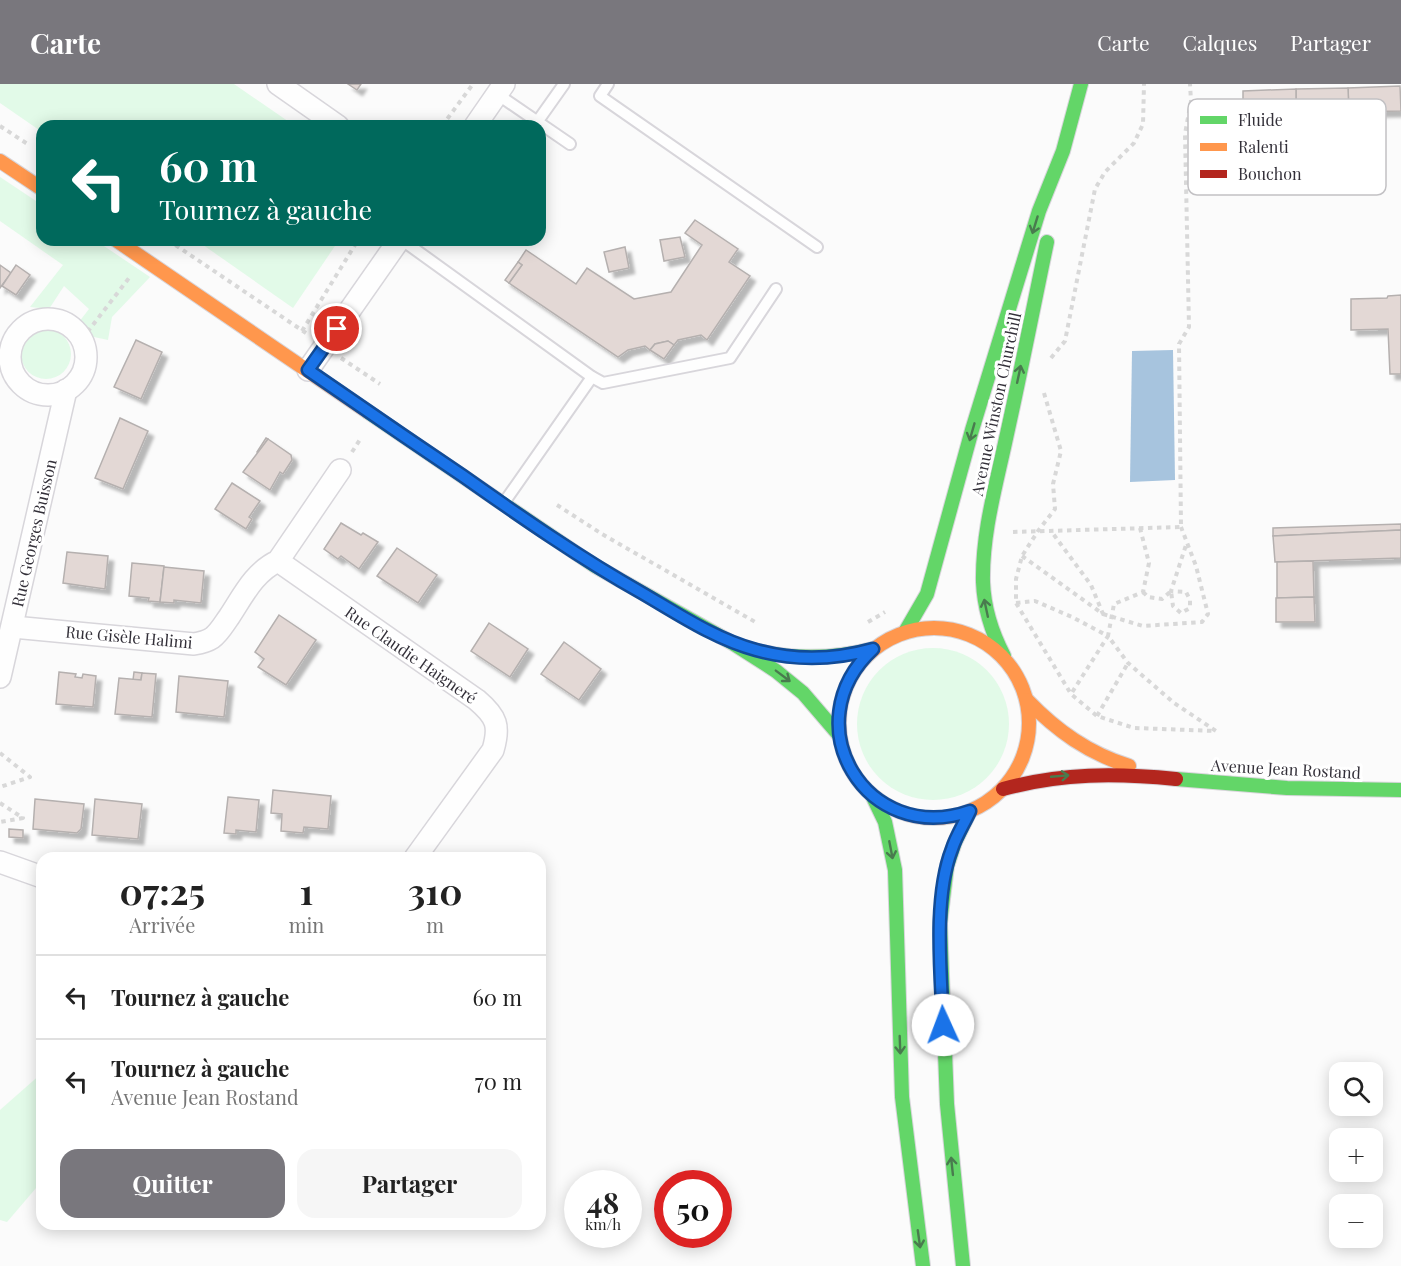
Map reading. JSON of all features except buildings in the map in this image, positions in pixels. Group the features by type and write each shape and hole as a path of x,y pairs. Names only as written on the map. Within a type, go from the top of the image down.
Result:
{"main road":[{"name":"Avenue Winston Churchill","path":"1007,662 986,608 984,568 988,529 1051,224 1063,151 1080,84"},
{"name":"Avenue Winston Churchill","path":"905,632 927,594 1039,211 1063,151"},
{"path":"0,161 36,185"},
{"path":"125,246 595,566 734,644 790,682 839,735"},
{"path":"931,627 948,628 988,644 1007,662 1021,684 1027,700 1029,717 1027,743 1018,768 1003,789 985,804 970,811 945,818 919,817 894,810 872,795 860,783 843,752 839,735 839,709 846,684 855,669 873,649 905,632 931,627"},
{"path":"734,644 773,654 803,658 844,656 873,649"},
{"name":"Avenue Jean Rostand","path":"1027,700 1064,736 1091,753 1110,761 1169,777"},
{"name":"Avenue Jean Rostand","path":"1003,789 1033,779 1077,774 1169,777 1279,789 1401,790"},
{"path":"872,795 885,822 895,870 902,1097 923,1266"},
{"path":"963,1266 948,1115 941,914 943,884 948,862 958,833 970,811"}],"street":[{"path":"278,84 329,120"},
{"path":"479,120 500,89"},
{"path":"308,370 396,246"},
{"path":"66,390 45,394 30,390 19,380 5,358 18,334 28,324 41,319 55,319 68,324 82,339"},
{"name":"Rue Georges Buisson","path":"0,677 66,390 78,381 84,368 86,353 82,339"},
{"name":"Rue Gisèle Halimi","path":"12,627 194,644 205,642 213,638 221,629 256,577 268,565 278,561 340,470"},
{"name":"Rue Claudie Haigneré","path":"278,561 477,700 492,716 498,733 493,750 419,852"},
{"path":"0,862 36,875"}],"lane":[{"path":"539,120 564,84"},
{"path":"608,84 600,96 818,247"},
{"path":"500,89 532,120"},
{"path":"546,130 570,144"},
{"path":"408,246 603,383 730,358 776,289"},
{"path":"503,504 592,377"}],"path":[{"path":"446,120 473,84"},
{"path":"1048,368 1051,358 1065,341 1095,189 1105,172 1134,143 1143,124 1144,84"},
{"path":"1190,84 1191,99"},
{"path":"1022,556 1102,614 1111,617 1143,626 1202,622 1208,614 1196,566 1181,527 1179,344 1189,327 1185,134 1188,118"},
{"path":"0,126 34,148"},
{"path":"177,246 389,390"},
{"path":"302,331 354,246"},
{"path":"82,339 144,259"},
{"path":"986,608 1016,603 1035,601 1108,636 1128,663 1174,703 1216,731 1134,728 1097,716 1071,694 1016,603 1016,579 1022,556 1055,509 1053,484 1061,451 1042,386"},
{"path":"519,480 602,534 762,625"},
{"path":"1009,535 1013,532 1181,527"},
{"path":"1140,528 1149,563 1143,592"},
{"path":"1051,531 1091,585 1102,614"},
{"path":"1143,592 1148,597 1162,599 1172,591 1186,592 1190,600 1190,608 1181,613 1173,606 1172,591 1187,542"},
{"path":"1071,694 1108,636 1114,604 1143,592"},
{"path":"864,624 890,609"},
{"path":"1097,716 1128,663"},
{"path":"0,753 30,777 0,787"},
{"path":"0,803 24,818 0,822"}],"green space":[{"path":"0,84 234,84 286,120 36,120 36,128 0,103"},
{"path":"0,177 36,201 36,246 104,246 150,277 112,317 108,340 94,337 79,322 89,309 64,286 49,309 30,307 63,265 0,221"},
{"path":"205,246 335,246 293,308"},
{"path":"46,329 55,331 66,340 71,354 69,363 60,374 46,379 37,377 26,368 21,354 23,345 32,334"},
{"path":"933,648 962,654 975,661 986,671 996,682 1003,695 1009,724 1003,753 996,766 986,777 975,787 962,794 933,800 904,794 891,787 880,777 870,766 863,753 857,724 863,695 870,682 880,671 891,661 904,654"},
{"path":"36,1078 36,1188 7,1222 0,1220 0,1110"}],"water":[{"path":"1173,350 1175,480 1130,482 1132,351"}],"traffic: fast":[{"path":"905,632 927,594 972,430 1039,211 1063,151 1081,84"},
{"path":"1004,656 987,611 983,564 993,495 1047,242"},
{"path":"368,412 595,566 734,644 776,671 803,693 839,735"},
{"path":"754,650 814,657 843,655 873,649"},
{"path":"1176,779 1287,788 1401,790"},
{"path":"872,795 885,822 895,870 902,1097 923,1266"},
{"path":"963,1266 947,1104 940,923 947,866 955,842 970,811"}],"traffic: slow":[{"path":"0,161 36,185"},
{"path":"125,246 368,412"},
{"path":"943,628 971,635 1002,655 1022,686 1028,704 1029,723 1028,742 1022,760 1002,791 971,811 953,817 925,818 915,817 889,807 873,797 860,784 846,760 840,742 839,714 840,704 850,678 860,662 873,649 897,635 915,629 943,628"},
{"path":"1027,700 1050,722 1074,740 1100,755 1129,766"}],"traffic: jam":[{"path":"1003,789 1068,777 1110,775 1176,779"}],"route":[{"path":"337,329 308,370 522,517 620,581 734,644 756,650 789,657 832,658 873,649 850,676 841,701 838,718 839,735 850,768 872,795 886,806 902,813 936,818 970,811 951,849 943,884 941,938 943,1025"}]}
